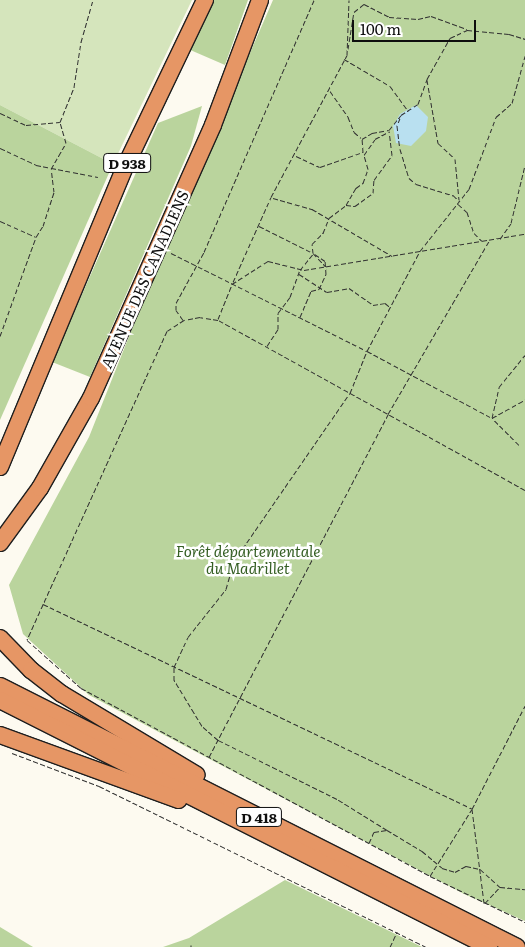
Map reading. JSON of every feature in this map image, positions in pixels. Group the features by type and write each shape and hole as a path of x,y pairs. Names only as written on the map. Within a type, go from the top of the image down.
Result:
{"highway":[{"path":"187,32 200,0"},
{"name":"D 938","path":"0,467 125,167 187,32 205,0"},
{"name":"AVENUE DES CANADIENS","path":"0,543 40,488 91,398 213,125 260,0"},
{"path":"0,638 31,670 62,694 220,789 235,805"},
{"name":"D 418","path":"0,686 517,947"},
{"name":"D 418","path":"0,700 489,947"},
{"path":"0,735 173,798 225,821 243,822"}],"path":[{"path":"0,336 36,236 51,205 54,192 51,169 66,143 60,122 74,86 81,42 93,0"},
{"path":"184,320 176,310 176,303 197,266 314,0"},
{"path":"347,55 349,0"},
{"path":"218,320 271,197 296,156 347,55 354,12 364,4 389,17 418,19 431,16 468,30 509,34 525,39"},
{"path":"325,267 313,253 312,244 323,233 329,218 346,205 367,174 364,155 375,139 389,130 401,115 418,104 427,79 450,38 468,30"},
{"path":"525,56 512,103 496,117 477,172 458,202 420,251 366,351 350,393 234,561 226,589 188,637 174,667 174,680 202,726 218,740 337,799 422,851 437,865 455,872 466,866 480,869 500,887 525,889"},
{"path":"344,59 390,86 408,111"},
{"path":"427,79 438,143 455,160 458,202"},
{"path":"296,156 320,167 335,164 363,152 362,139 354,132 348,117 330,91"},
{"path":"0,113 26,125 60,122"},
{"path":"401,115 397,126 400,149 410,178 429,190 453,195 467,212 474,233 483,242"},
{"path":"362,139 372,133 389,130"},
{"path":"346,205 355,206 373,193 374,180 392,155 389,130"},
{"path":"0,148 51,169 98,177"},
{"path":"500,239 511,223 525,165"},
{"path":"271,197 312,209 393,256"},
{"path":"0,220 27,235 36,236"},
{"path":"258,226 313,253 325,261 326,274 320,286 311,290 300,318"},
{"path":"232,284 268,261 300,270 525,235"},
{"path":"209,758 238,698 388,414 489,241"},
{"path":"165,250 366,351 492,418 519,445"},
{"path":"267,347 278,329 277,317 281,308 290,297 300,270 313,253"},
{"path":"299,274 327,292 349,288 373,306 385,303 390,307"},
{"path":"525,490 218,320 200,317 184,320 167,331 42,604 28,640 80,688 369,844 525,922"},
{"path":"492,418 498,387 525,355"},
{"path":"492,418 525,400"},
{"path":"42,604 472,809"},
{"path":"430,876 472,809 525,706"},
{"path":"9,752 99,786 426,947"},
{"path":"472,809 484,903"},
{"path":"369,844 374,832 387,830"},
{"path":"484,903 500,887"},
{"path":"390,947 397,932"}],"green space":[{"path":"0,0 192,0 113,164 0,105"},
{"path":"214,0 248,0 225,65 188,49"},
{"name":"Forêt départementale du Madrillet","path":"273,0 525,0 525,921 464,894 89,695 23,634 9,585 89,437 153,276"},
{"path":"0,105 113,164 0,420"},
{"path":"202,106 191,146 90,377 52,362 158,123"},
{"path":"285,880 422,947 163,947 189,938"},
{"path":"0,927 33,947 0,947"}],"water":[{"path":"416,105 428,117 426,131 411,146 396,143 393,126 400,114"}]}
